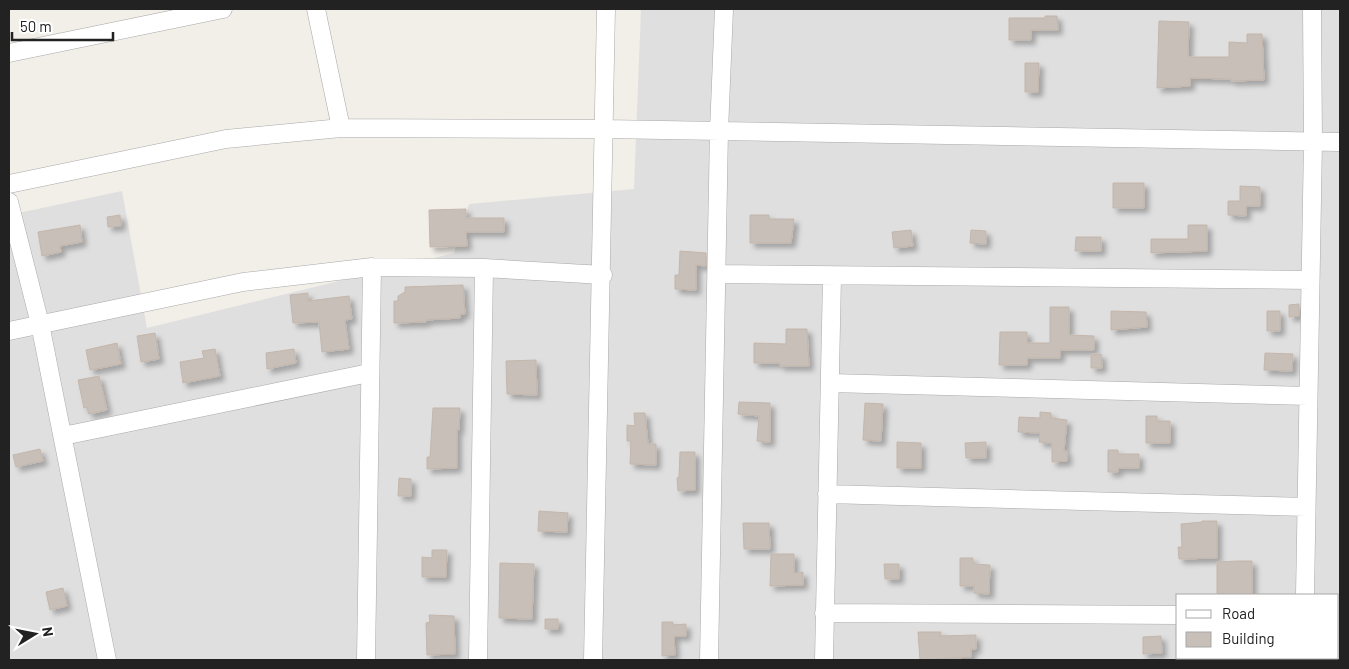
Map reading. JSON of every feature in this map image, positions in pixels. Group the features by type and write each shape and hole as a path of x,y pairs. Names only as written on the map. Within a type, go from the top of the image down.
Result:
{"street":[{"path":"9,53 223,9"},
{"path":"316,9 341,128"},
{"path":"593,660 603,275 606,9"},
{"path":"709,660 718,274 719,131 724,9"},
{"path":"1306,594 1313,142 1312,9"},
{"path":"9,184 226,139 341,128 605,129 1340,142"},
{"path":"9,202 40,324 106,660"},
{"path":"9,331 243,282 372,267 484,268 603,275"},
{"path":"366,660 372,267"},
{"path":"478,660 484,268"},
{"path":"718,274 832,277 1310,280"},
{"path":"824,660 832,277"},
{"path":"63,436 369,373"},
{"path":"830,383 1308,396"},
{"path":"827,494 1306,507"},
{"path":"824,613 1176,616"}],"shaded area":[{"path":"641,9 1340,9 1340,660 9,660 9,215 122,191 147,328 454,253 469,204 634,189"}],"building":[{"path":"1045,16 1057,16 1058,30 1031,30 1031,40 1009,40 1009,18 1045,18"},
{"path":"1159,21 1189,22 1188,56 1190,57 1229,57 1229,42 1247,43 1247,34 1262,34 1264,80 1231,81 1231,79 1190,78 1190,86 1157,88"},
{"path":"1025,63 1039,63 1038,92 1025,92"},
{"path":"1113,183 1144,183 1144,208 1113,208"},
{"path":"1240,186 1260,187 1260,206 1246,206 1246,216 1228,215 1228,201 1240,201"},
{"path":"466,209 466,218 504,218 504,232 466,232 467,246 430,247 429,210"},
{"path":"120,215 121,226 108,227 107,217"},
{"path":"750,215 769,215 769,219 794,219 791,243 750,243"},
{"path":"80,225 82,242 60,246 61,252 42,256 38,232"},
{"path":"1188,225 1207,225 1207,251 1151,253 1151,239 1188,239"},
{"path":"911,230 913,246 894,248 892,232"},
{"path":"971,230 986,231 986,244 970,243"},
{"path":"1076,237 1101,237 1101,251 1075,251"},
{"path":"680,251 706,253 706,266 696,265 696,290 675,289 675,275 679,275"},
{"path":"463,285 465,314 460,314 460,318 394,323 394,301 398,301 398,296 405,292 405,287"},
{"path":"308,293 308,301 349,296 352,319 345,320 349,349 322,352 319,322 293,323 290,295"},
{"path":"1299,304 1299,316 1289,317 1289,305"},
{"path":"1050,307 1069,307 1069,335 1094,336 1094,350 1060,350 1060,358 1027,358 1027,365 999,365 1000,332 1027,332 1027,343 1050,343"},
{"path":"1111,311 1146,312 1147,327 1111,330"},
{"path":"1267,311 1280,311 1280,331 1267,331"},
{"path":"786,329 807,329 809,366 780,366 780,363 754,363 754,343 786,344"},
{"path":"155,333 159,359 141,362 137,336"},
{"path":"117,343 121,364 90,370 86,350"},
{"path":"215,349 220,376 183,383 180,362 204,358 202,351"},
{"path":"294,349 296,363 267,369 266,353"},
{"path":"1265,353 1293,354 1292,371 1264,370"},
{"path":"1091,354 1101,354 1102,368 1091,368"},
{"path":"536,360 537,395 507,394 506,361"},
{"path":"99,376 107,410 89,414 87,407 84,408 78,380"},
{"path":"739,402 770,403 770,442 757,441 759,416 738,414"},
{"path":"865,403 883,404 881,441 863,440"},
{"path":"433,408 460,408 459,430 457,430 457,468 427,469 427,457 430,457"},
{"path":"1040,412 1051,413 1051,418 1067,420 1064,451 1067,451 1067,461 1052,462 1052,443 1039,442 1040,433 1018,432 1019,417 1040,418"},
{"path":"634,413 645,413 648,444 656,444 656,465 630,464 631,441 627,441 627,425 635,426"},
{"path":"1146,416 1157,416 1157,421 1170,421 1170,443 1146,443"},
{"path":"897,442 921,443 921,468 897,468"},
{"path":"986,442 986,458 966,458 965,443"},
{"path":"40,449 43,461 16,467 13,455"},
{"path":"1108,450 1118,450 1118,454 1139,454 1139,468 1118,468 1118,472 1108,472"},
{"path":"680,452 695,452 695,490 678,491 677,478 679,477"},
{"path":"399,478 411,479 411,496 398,496"},
{"path":"539,511 568,513 567,532 538,531"},
{"path":"1217,521 1217,558 1179,559 1178,547 1182,547 1181,524"},
{"path":"743,523 769,523 770,549 744,549"},
{"path":"432,550 447,550 446,577 422,577 422,557 432,558"},
{"path":"771,554 794,554 794,573 803,572 803,585 770,586"},
{"path":"960,558 973,558 973,564 990,565 989,594 974,593 974,586 960,586"},
{"path":"1252,561 1252,594 1217,594 1217,562"},
{"path":"500,563 534,564 532,619 499,618"},
{"path":"884,564 899,564 899,579 885,579"},
{"path":"63,588 67,606 50,610 46,592"},
{"path":"429,615 454,616 455,654 427,655 426,623 430,622"},
{"path":"545,619 558,619 558,629 545,629"},
{"path":"662,622 673,622 673,625 686,624 686,636 674,636 675,655 662,656"},
{"path":"918,632 941,632 940,636 976,635 976,649 971,649 971,657 920,660"},
{"path":"1161,636 1162,653 1143,654 1143,637"}]}
